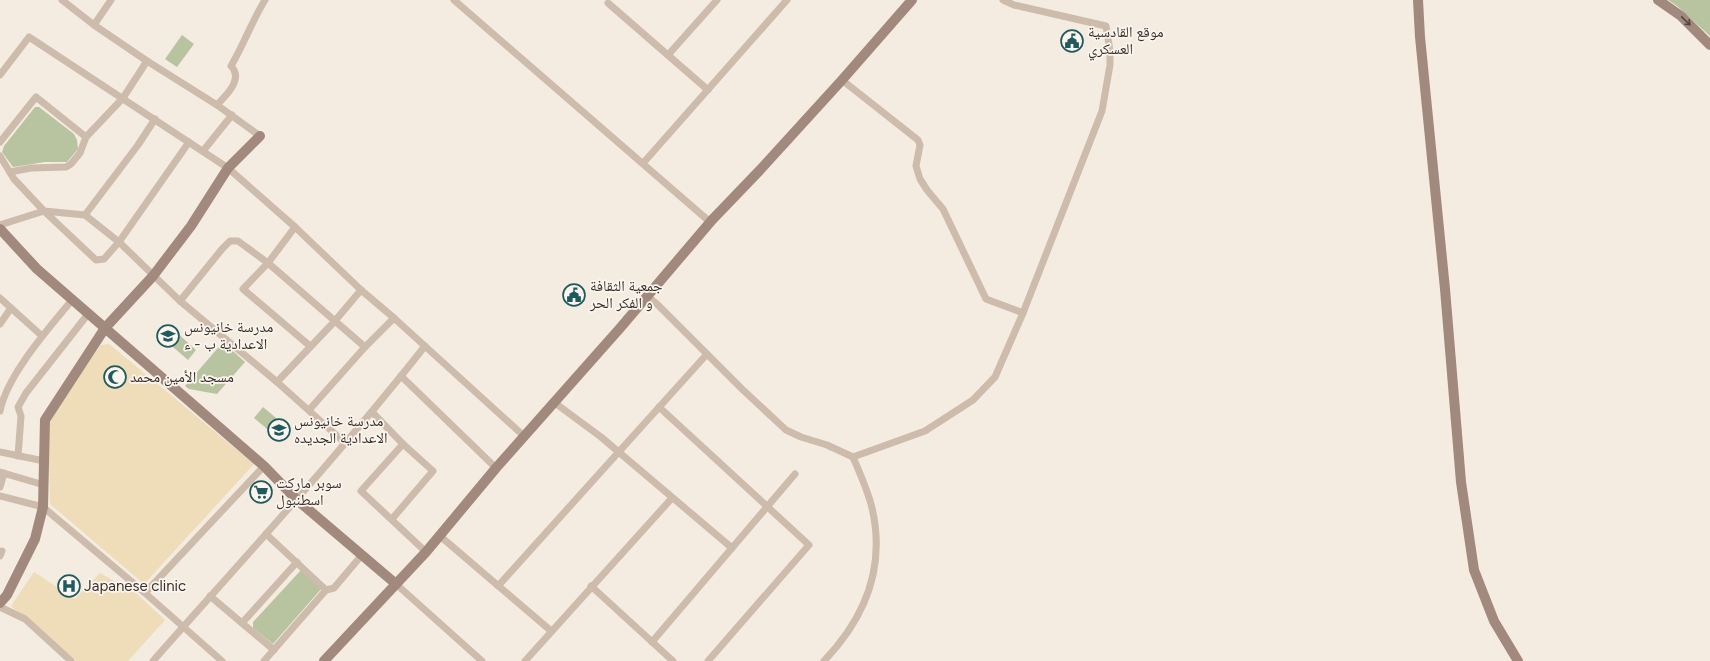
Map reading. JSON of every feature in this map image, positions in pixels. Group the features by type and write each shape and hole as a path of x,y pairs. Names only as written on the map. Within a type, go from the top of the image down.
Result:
{"street":[{"path":"0,603 10,589 36,539 43,507 45,420 105,328 153,276 191,226 228,168 260,136 217,105 147,62 94,25 62,0"},
{"path":"94,25 111,0"},
{"path":"217,105 233,87 235,75 234,69 231,66 243,46 257,13 265,0"},
{"path":"454,0 710,222"},
{"path":"668,55 716,0"},
{"path":"645,161 788,0"},
{"path":"324,661 426,552 496,468 555,403 710,222 760,170 842,80 912,0"},
{"path":"853,457 924,431 973,400 995,377 1023,313 1102,111 1110,66 1110,51 1106,26 1014,5 1003,0"},
{"path":"1418,0 1420,37 1445,289 1460,475 1474,570 1494,621 1518,661"},
{"path":"1658,0 1681,16 1710,45"},
{"path":"608,3 708,90"},
{"path":"0,75 29,37 228,168 295,227 361,290 525,437"},
{"path":"10,172 31,168 66,167 71,164 80,153 86,137 122,98 147,62"},
{"path":"842,80 918,140 920,145 916,166 920,179 943,209 986,299 1023,313"},
{"path":"0,142 36,97 86,137"},
{"path":"203,151 232,115"},
{"path":"85,215 138,145 155,119"},
{"path":"0,156 14,179 44,211 96,260 104,259 119,242 189,142"},
{"path":"0,225 44,211 85,215 119,242 180,301 277,382 344,443"},
{"path":"295,227 268,263 243,289 310,346"},
{"path":"0,229 37,269 264,466 296,499 361,556 396,584 482,661"},
{"path":"180,301 230,241 238,241 268,263 334,322 365,347"},
{"path":"277,382 334,322 361,290"},
{"path":"647,296 786,430 801,437 832,447 853,457 872,509 876,552 874,576 862,608 853,626 841,644 824,661"},
{"path":"0,298 42,336"},
{"path":"0,411 2,398 42,336 72,300"},
{"path":"0,324 11,308"},
{"path":"18,456 21,416 18,407 26,393 88,314"},
{"path":"308,410 365,347 394,318"},
{"path":"157,660 183,627 372,412 425,346"},
{"path":"498,586 707,354"},
{"path":"402,376 496,468"},
{"path":"555,403 601,437 732,548"},
{"path":"659,407 809,545 708,661"},
{"path":"372,412 403,444 433,471 392,519"},
{"path":"403,444 361,492 426,552"},
{"path":"0,452 44,461"},
{"path":"145,593 264,466"},
{"path":"0,486 2,472 44,485"},
{"path":"652,642 796,474"},
{"path":"0,496 43,507 145,593 222,661"},
{"path":"525,661 591,586 672,498"},
{"path":"266,534 326,590"},
{"path":"440,536 550,630"},
{"path":"264,661 326,590 334,588 361,556"},
{"path":"242,623 297,562"},
{"path":"591,586 673,661"},
{"path":"210,596 274,650"},
{"path":"0,607 25,619 71,661"}],"green space":[{"path":"1668,0 1710,0 1710,36 1677,6"},
{"path":"182,35 194,44 177,67 165,59"},
{"path":"35,107 39,107 74,134 77,140 78,149 67,162 45,162 13,167 2,152 4,146"},
{"path":"175,331 196,350 188,360 166,341"},
{"path":"223,342 245,362 217,394 189,389 185,386"},
{"path":"263,407 282,423 272,433 254,418"},
{"path":"301,570 322,588 273,644 253,628 253,622"}],"sand":[{"path":"109,344 254,464 144,584 50,504 48,417 101,345"},
{"path":"34,572 75,599 100,573 137,594 165,620 128,661 76,661 11,606"}],"place":[{"name":"موقع القادسية العسكري","path":"1072,41"},
{"name":"جمعية الثقافة و الفكر الحر","path":"574,295"},
{"name":"مدرسة خانيونس الاعدادية ب - ء","path":"168,336"},
{"name":"مسجد الأمين محمد","path":"115,377"},
{"name":"مدرسة خانيونس الاعدادية الجديده","path":"279,430"},
{"name":"سوبر ماركت اسطنبول","path":"261,492"},
{"name":"Japanese clinic","path":"69,586"}]}
